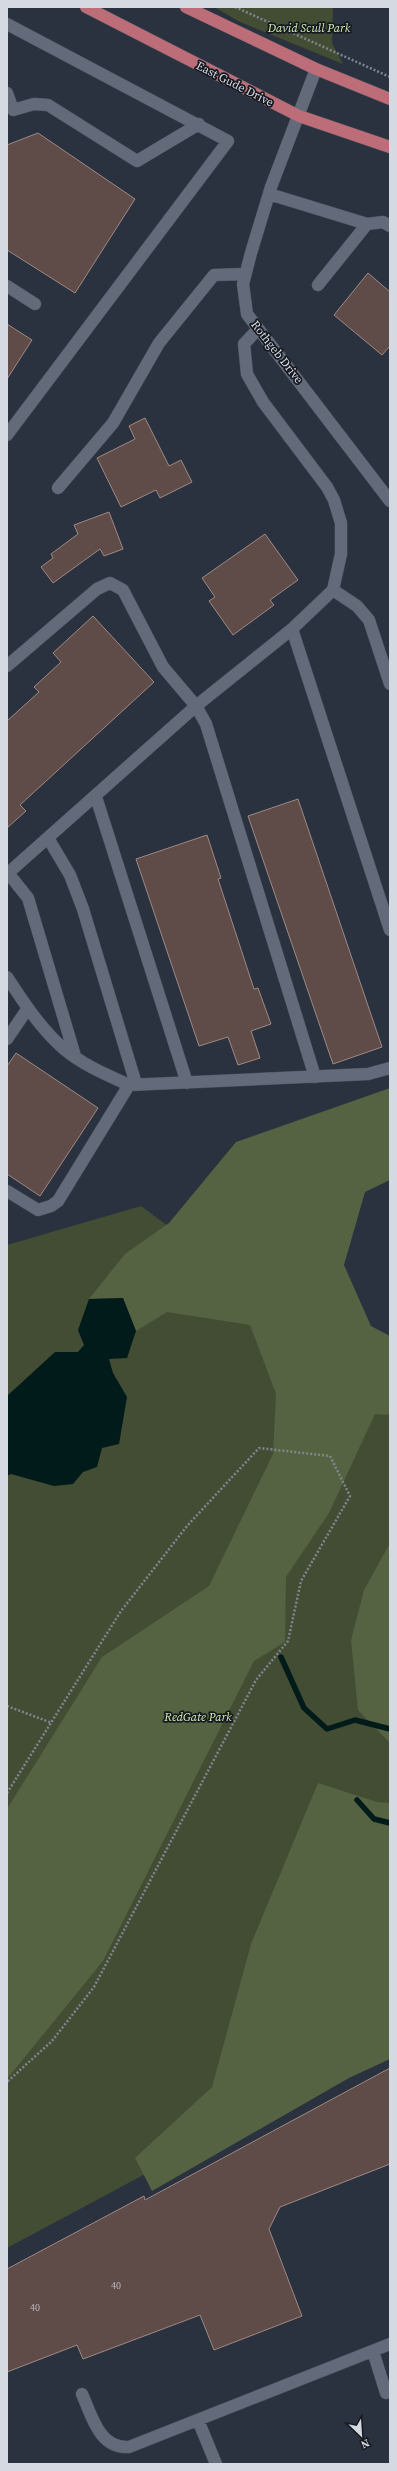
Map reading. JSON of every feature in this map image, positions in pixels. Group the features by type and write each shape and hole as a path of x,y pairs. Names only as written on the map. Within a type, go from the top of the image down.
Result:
{"main road":[{"name":"East Gude Drive","path":"86,7 299,116 390,147"},
{"path":"186,7 316,69 390,99"}],"street":[{"path":"7,24 199,124 228,141 7,435"},
{"name":"Rothgeb Drive","path":"316,69 269,194 245,274 243,284 247,314 281,356 390,501"},
{"path":"7,93 10,111 34,104 48,105 137,162 199,124"},
{"path":"269,194 366,224 383,222 390,226"},
{"path":"318,285 366,224"},
{"path":"58,488 113,422 159,343 214,275 245,274"},
{"path":"7,286 35,304"},
{"path":"75,1056 28,898 8,874 96,797 196,706 292,629 333,590 340,554 341,523 327,487 263,402 247,374 244,344 258,329"},
{"path":"7,666 97,589 110,584 123,590 162,667 196,706 206,724 314,1077"},
{"path":"333,590 358,606 368,620 390,684"},
{"path":"292,629 390,930"},
{"path":"96,797 186,1083"},
{"path":"7,1191 38,1210 51,1206 58,1201 133,1085 83,909 70,875 48,838"},
{"path":"7,977 28,1008 65,1050 94,1068 133,1085 368,1074 390,1068"},
{"path":"7,1039 28,1008"},
{"path":"82,2394 97,2430 104,2438 121,2448 140,2443 390,2344"},
{"path":"373,2350 386,2393"},
{"path":"198,2420 216,2464"}],"path":[{"path":"235,7 390,77"},
{"path":"7,1793 52,1723 120,1611 187,1526 259,1448 330,1456 350,1496 301,1581 288,1641 256,1680 94,1987 52,2041 7,2082"},
{"path":"7,1706 52,1723"}],"green space":[{"name":"David Scull Park","path":"214,7 333,7 332,43 343,64 240,22"},
{"path":"390,1088 390,1180 365,1192 344,1265 371,1326 390,1336 390,1415 375,1414 329,1513 286,1577 285,1642 254,1661 103,1961 7,2079 7,1809 102,1657 209,1586 273,1454 276,1394 250,1325 167,1312 136,1331 123,1298 89,1299 125,1254 169,1223 236,1142"},
{"name":"RedGate Park","path":"141,1206 390,1391 390,2043 7,2248 7,1245"},
{"path":"390,1543 390,1743 358,1710 351,1640 364,1590"},
{"path":"318,1783 377,1802 390,1803 390,2059 349,2078 152,2191 135,2158 212,2087 251,1944"}],"shaded area":[{"path":"123,1298 136,1331 127,1358 109,1359 113,1373 127,1397 119,1444 102,1448 97,1467 83,1472 73,1484 54,1486 11,1474 7,1476 7,1396 55,1352 78,1352 84,1345 78,1330 89,1299"}],"building":[{"path":"38,133 135,199 75,293 7,250 7,145"},
{"path":"368,273 390,292 390,346 382,355 334,315"},
{"path":"7,324 32,340 7,379"},
{"path":"145,418 169,466 181,460 192,482 160,498 156,490 121,507 97,458 135,439 129,426"},
{"path":"109,512 123,549 104,556 100,549 53,583 41,567 53,558 51,554 78,534 74,525"},
{"path":"265,534 298,580 270,600 274,605 233,635 209,601 215,597 202,578"},
{"path":"93,616 154,682 20,805 26,811 7,828 7,721 39,692 34,687 61,662 53,653"},
{"path":"298,799 382,1047 333,1064 248,816"},
{"path":"207,835 221,878 218,879 254,989 258,988 271,1024 251,1031 260,1058 238,1065 228,1037 199,1046 136,859"},
{"path":"16,1053 98,1108 40,1196 7,1174 7,1066"},
{"path":"390,2068 390,2164 280,2207 269,2229 302,2316 214,2350 200,2315 83,2359 77,2345 7,2372 7,2269 144,2196 145,2200"}],"waterway":[{"path":"281,1657 304,1708 327,1729 355,1720 390,1729"},
{"path":"357,1800 374,1819 390,1823"}]}
